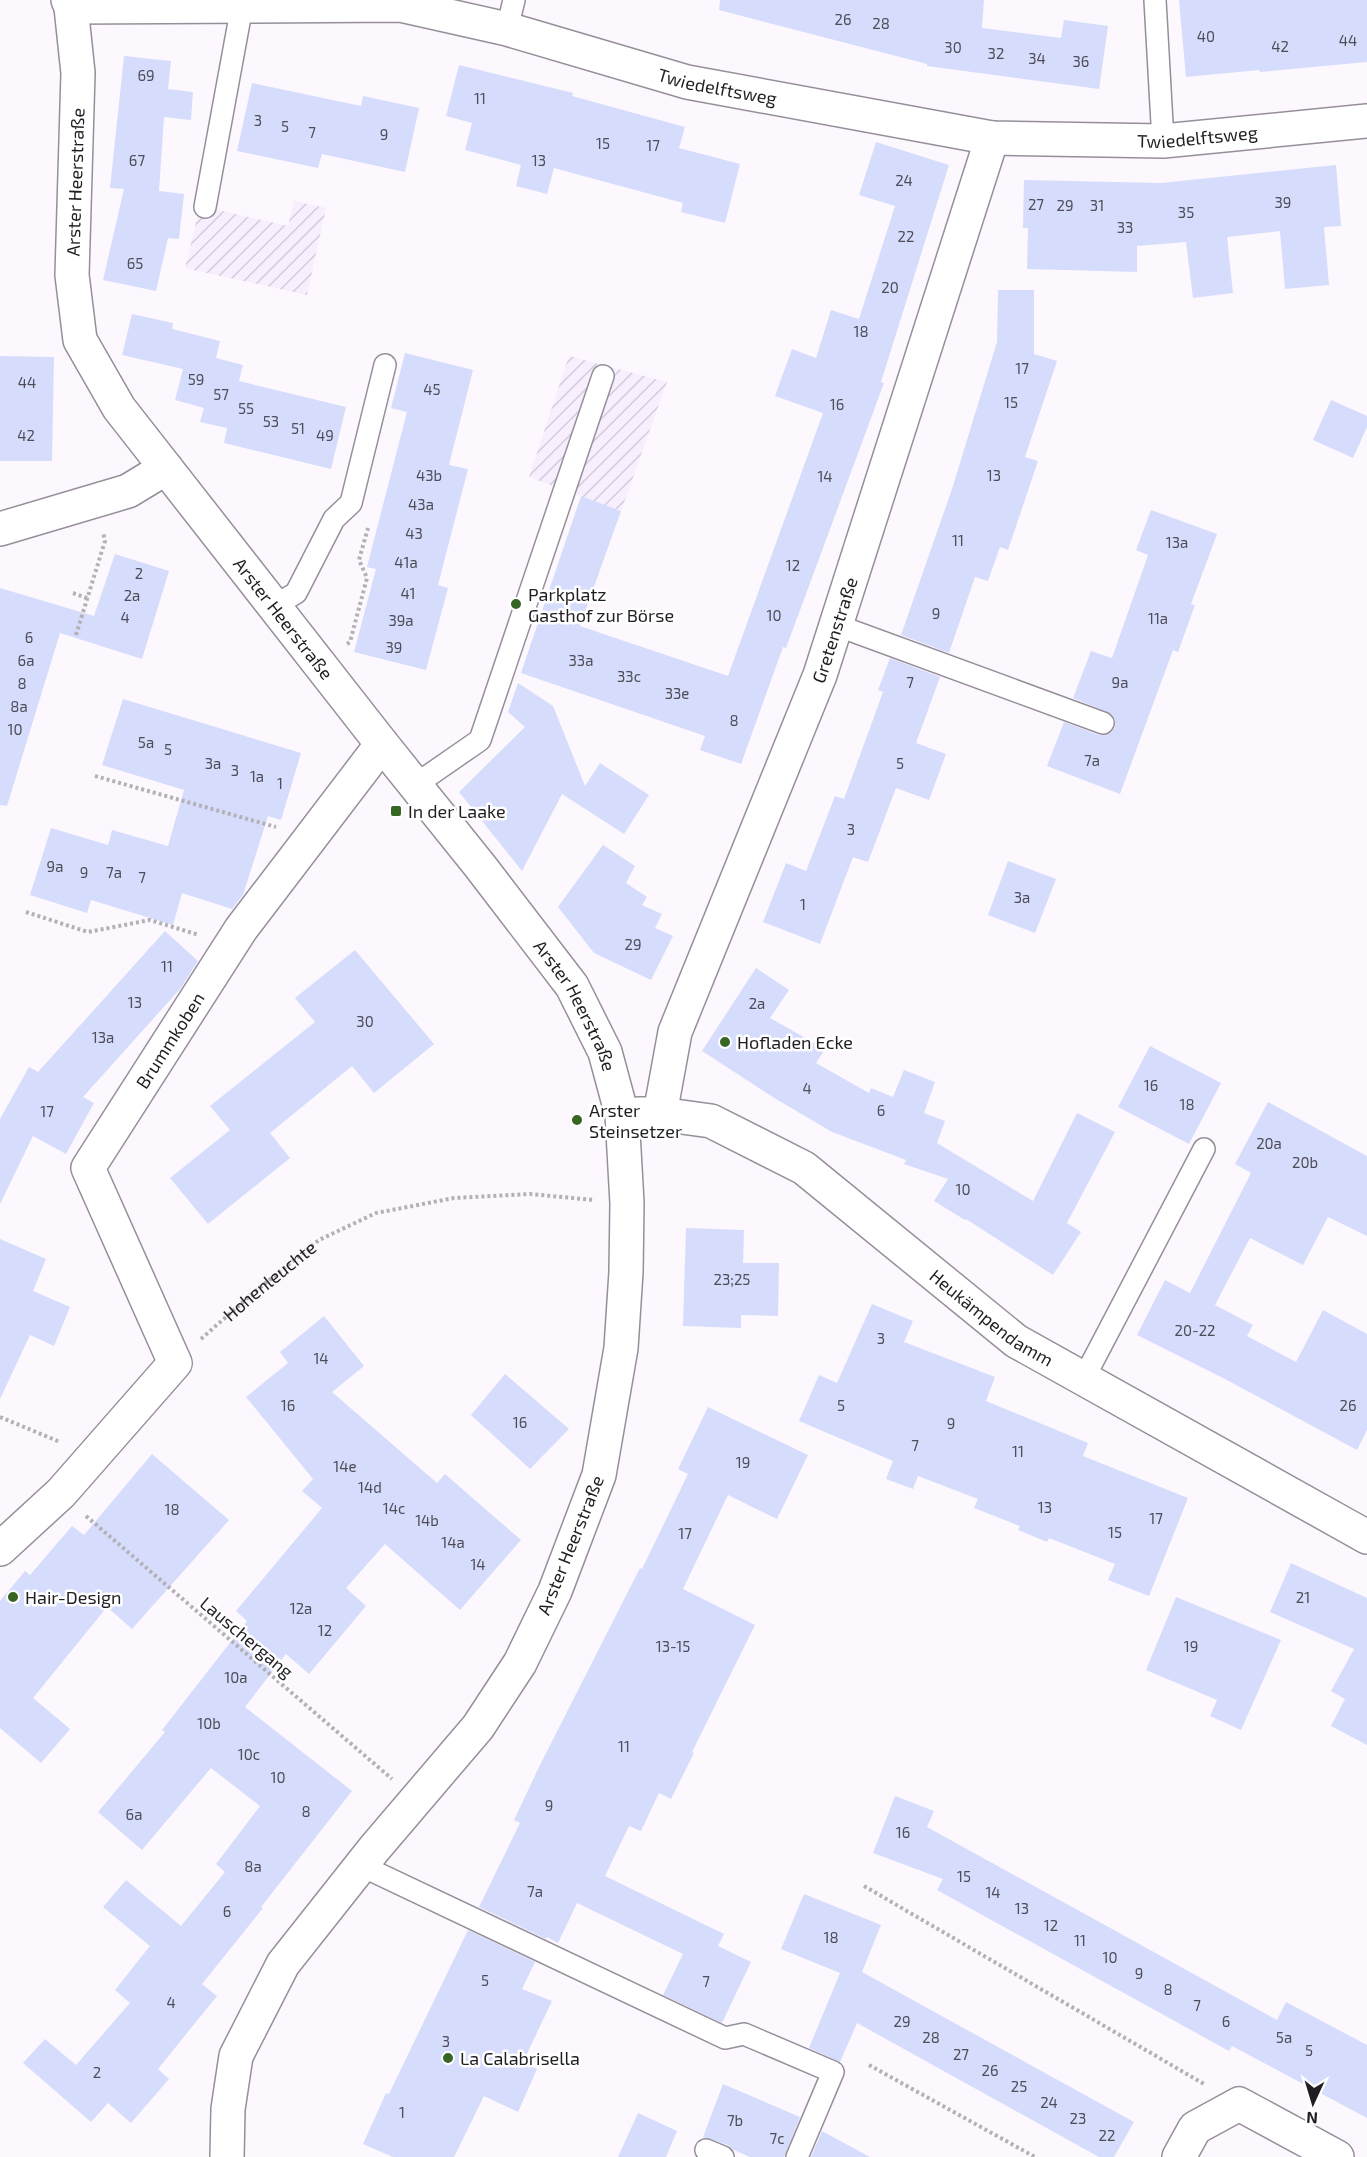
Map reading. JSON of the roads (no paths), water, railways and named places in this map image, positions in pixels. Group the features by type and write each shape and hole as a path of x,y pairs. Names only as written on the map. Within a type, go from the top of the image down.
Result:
{"street":[{"name":"Twiedelftsweg","path":"70,4 400,5 510,14 687,82 992,138 1163,141 1367,121"},
{"name":"Arster Heerstraße","path":"70,4 78,74 72,274 80,340 119,408 572,986 606,1052 622,1115 627,1203 626,1272 621,1348 599,1475 555,1591 520,1663 478,1727 360,1865 283,1964 236,2056 228,2109 227,2157"},
{"name":"Gretenstraße","path":"660,1114 675,1032 820,675 992,138"},
{"path":"0,529 128,491 166,468"},
{"name":"Brummkoben","path":"0,1549 61,1493 175,1363 88,1168 231,944 382,744"},
{"name":"Heukämpendamm","path":"622,1115 660,1114 711,1120 804,1168 1016,1341 1367,1537"},
{"path":"1179,2157 1195,2128 1239,2104 1336,2157"}],"lane":[{"path":"1155,0 1163,141"},
{"path":"205,207 261,4"},
{"path":"274,606 296,593 334,519 351,503 386,365"},
{"path":"415,785 480,740 603,376"},
{"path":"836,625 1103,723"},
{"path":"1084,1378 1204,1149"},
{"path":"360,1865 725,2038 744,2034 833,2072 797,2157"}],"place":[{"name":"Parkplatz Gasthof zur Börse","path":"516,604"},
{"name":"In der Laake","path":"396,811"},
{"name":"Hofladen Ecke","path":"725,1042"},
{"name":"Arster Steinsetzer","path":"577,1120"},
{"name":"Hair-Design","path":"13,1597"},
{"name":"La Calabrisella","path":"448,2058"}]}
